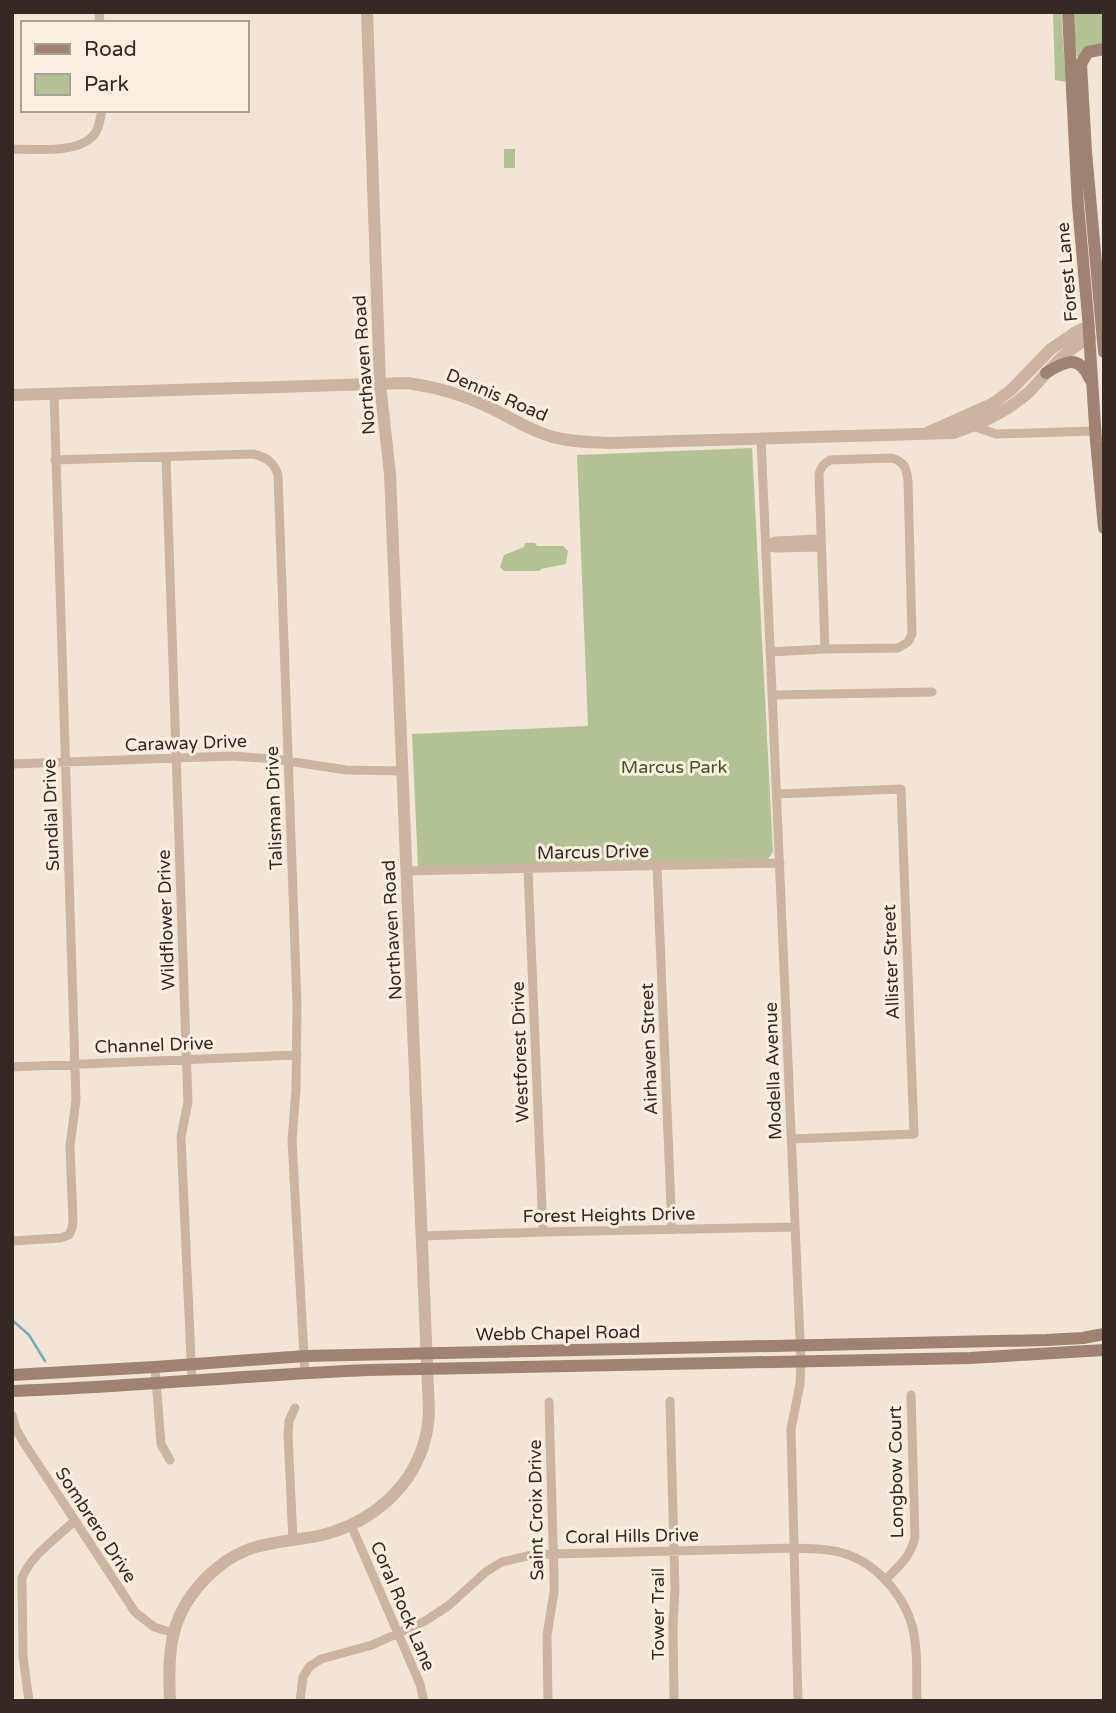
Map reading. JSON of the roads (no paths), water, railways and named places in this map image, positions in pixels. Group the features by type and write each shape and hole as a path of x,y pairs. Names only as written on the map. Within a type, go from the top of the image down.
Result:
{"main road":[{"name":"Forest Lane","path":"1068,12 1101,298 1092,385 1104,528"},
{"path":"1077,85 1080,64 1084,57 1093,50 1104,49"},
{"name":"Forest Lane","path":"1077,85 1078,205 1104,352"},
{"path":"1046,373 1068,361 1076,362 1089,375 1092,385"},
{"name":"Webb Chapel Road","path":"12,1375 305,1356 1046,1340 1104,1334"},
{"path":"1046,1340 1048,1354"},
{"name":"Webb Chapel Road","path":"12,1391 368,1370 970,1359 1104,1350"}],"street":[{"name":"Northaven Road","path":"170,1701 169,1662 174,1633 181,1609 195,1589 215,1569 246,1550 326,1534 351,1525 380,1508 398,1491 420,1456 429,1412 390,474 380,384 367,12"},
{"path":"12,149 76,147 93,136 99,126 102,112"},
{"path":"925,433 1028,392 1068,352 1098,329"},
{"path":"1007,401 1016,386 1051,349 1076,332 1098,329"},
{"name":"Dennis Road","path":"12,395 407,383 449,390 551,437 609,443 953,433 996,415 1007,401"},
{"name":"Sundial Drive","path":"12,1241 60,1238 69,1235 73,1221 70,1146 76,1100 54,394"},
{"path":"973,426 996,434 1095,431"},
{"name":"Modella Avenue","path":"761,438 801,1362 800,1384 791,1429 797,1701"},
{"name":"Talisman Drive","path":"55,460 253,454 264,456 276,468 278,475 297,1005 292,1141 305,1373"},
{"name":"Wildflower Drive","path":"166,457 188,1102 181,1137 192,1381"},
{"path":"771,652 898,648 908,642 912,629 908,482 907,471 899,460 830,460 820,469 825,649"},
{"path":"766,546 775,541 821,543"},
{"path":"773,695 932,692"},
{"name":"Caraway Drive","path":"12,765 255,756 346,770 402,771"},
{"name":"Allister Street","path":"777,794 901,789 914,1134 792,1139"},
{"name":"Marcus Drive","path":"407,871 780,863"},
{"name":"Airhaven Street","path":"657,867 673,1230"},
{"name":"Westforest Drive","path":"528,870 543,1232"},
{"name":"Channel Drive","path":"12,1067 297,1055"},
{"name":"Forest Heights Drive","path":"423,1236 795,1227"},
{"path":"155,1367 161,1444 170,1460"},
{"name":"Longbow Court","path":"885,1580 907,1558 915,1537 911,1395"},
{"name":"Tower Trail","path":"670,1401 675,1590 674,1701"},
{"name":"Saint Croix Drive","path":"548,1701 547,1635 554,1592 549,1402"},
{"path":"293,1541 288,1434 289,1421 295,1408"},
{"name":"Sombrero Drive","path":"12,1415 20,1436 135,1612 154,1627 174,1633"},
{"path":"29,1701 23,1656 22,1578 33,1560 74,1521"},
{"name":"Coral Rock Lane","path":"351,1525 420,1684 424,1701"},
{"name":"Coral Hills Drive","path":"300,1701 303,1677 309,1667 321,1659 372,1645 425,1621 448,1606 486,1571 502,1562 531,1555 794,1548 845,1553 874,1569 898,1596 907,1612 915,1639 917,1701"}],"waterway":[{"path":"12,1320 29,1335 45,1361"}],"park label":[{"name":"Marcus Park","path":"674,767"}]}
